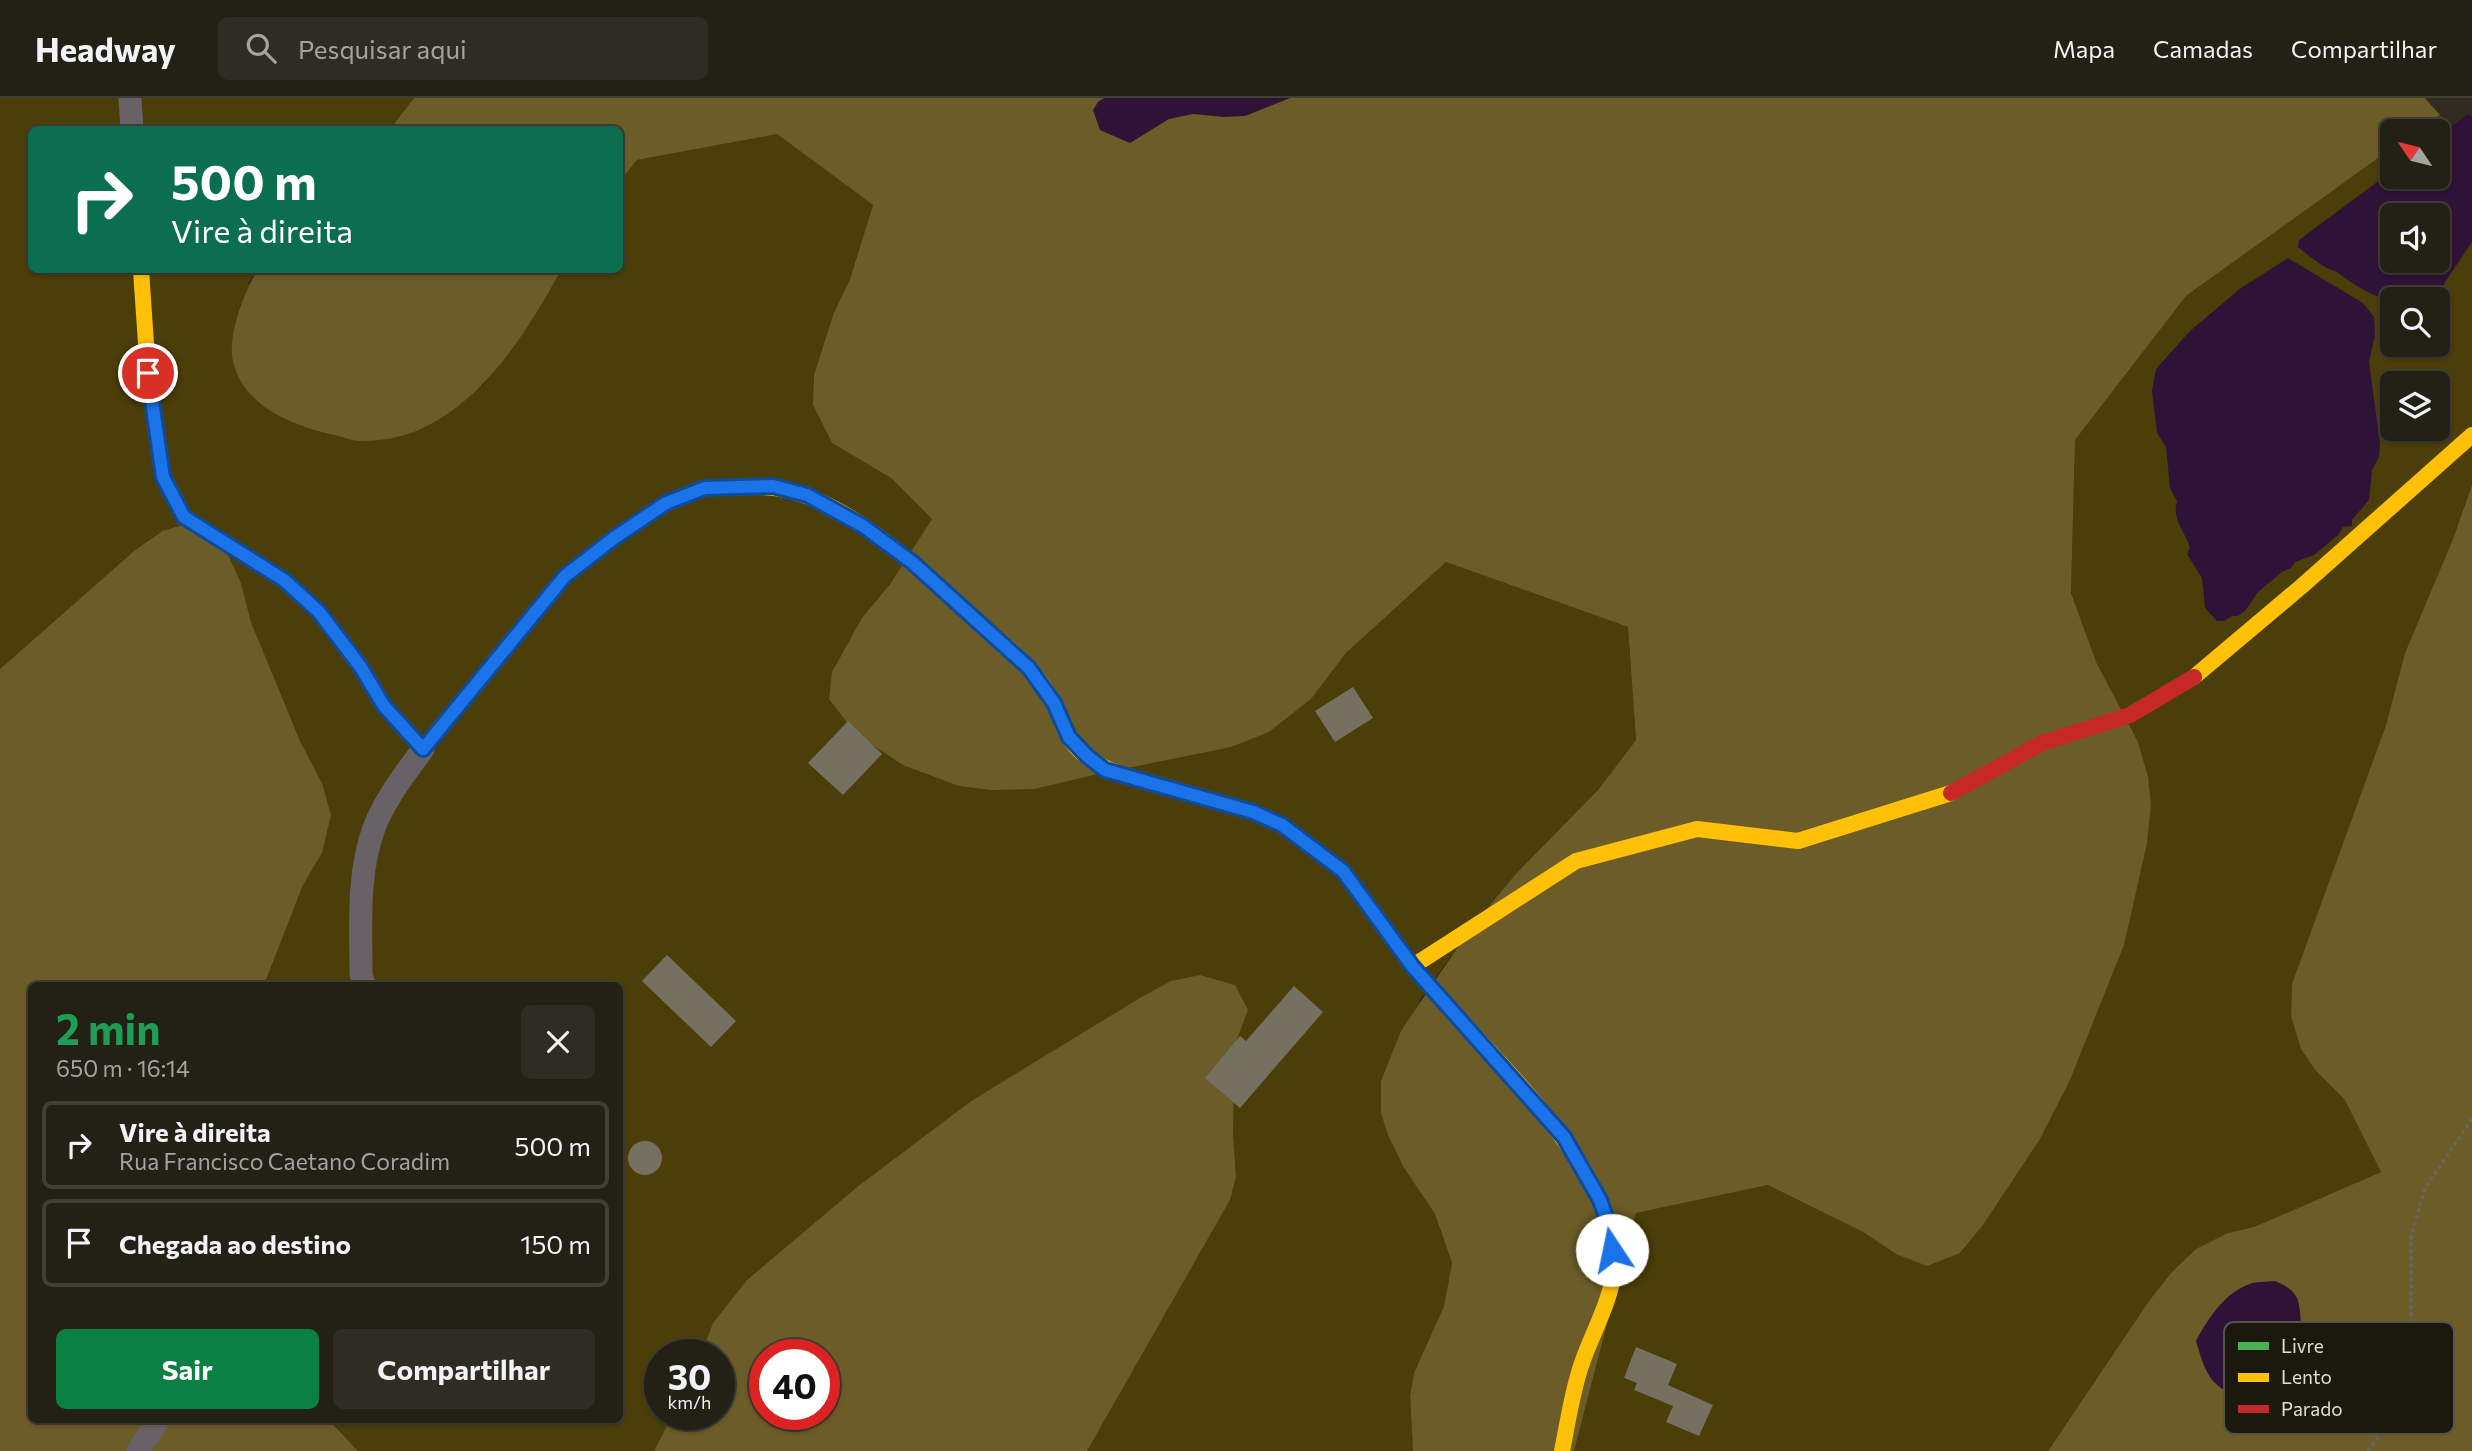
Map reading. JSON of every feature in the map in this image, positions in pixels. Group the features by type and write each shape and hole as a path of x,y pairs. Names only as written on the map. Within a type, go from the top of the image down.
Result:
{"street":[{"path":"130,98 132,126"},
{"path":"141,273 148,373 163,477 184,517 284,580 319,612 360,666 384,706 423,749"},
{"path":"1413,967 1576,861 1698,829 1798,841 1945,796 2042,743 2130,715 2187,683 2302,586 2472,435"},
{"path":"363,982 361,974 364,862 374,827 391,793 423,749 565,576 666,503 705,488 773,486 807,495 863,526 913,563 1029,668 1054,703 1069,737 1105,770 1253,812 1282,825 1343,871 1413,967 1564,1137 1600,1200 1611,1232 1614,1269 1602,1315 1581,1365 1562,1451"},
{"path":"138,1451 156,1423"}],"path":[{"path":"2411,1322 2410,1237 2425,1188 2472,1119"},
{"path":"2368,1451 2381,1434"}],"shaded area":[{"path":"0,98 414,98 391,126 28,126 28,273 256,273 248,283 482,386 517,341 559,273 623,273 623,177 637,160 777,134 873,205 850,279 833,315 814,375 813,405 832,443 891,478 932,519 890,584 862,618 1098,774 1269,732 1311,699 1346,653 1446,562 1628,627 1636,740 1598,790 1468,932 1420,1000 1404,1168 1435,1214 1452,1263 1444,1306 1414,1373 1410,1396 1413,1451 1087,1451 1230,1200 1236,1177 1233,1134 1235,1044 1138,999 971,1101 857,1187 747,1280 713,1323 707,1339 644,1339 644,1430 665,1430 654,1451 358,1451 332,1423 623,1423 623,982 265,982 303,885 322,853 322,783 300,741 251,622 241,583 226,550 161,531 134,551 0,669"},
{"path":"414,98 2425,98 2440,115 2434,119 2380,119 2380,157 2186,296 2075,440 2071,593 2097,664 2138,742 2148,777 2151,805 2147,843 2124,945 2070,1080 2040,1139 1983,1225 1960,1253 1927,1266 1896,1254 1863,1232 1768,1185 1636,1213 1574,1451 1413,1451 1410,1396 1414,1373 1444,1306 1452,1263 1435,1214 1404,1168 1388,1135 1381,1113 1381,1081 1401,1031 1468,932 1515,875 1598,790 1636,740 1628,627 1446,562 1346,653 1311,699 1269,732 1231,747 1034,789 992,790 959,786 903,765 856,734 829,699 832,672 862,618 890,584 932,519 891,478 832,443 813,405 814,375 833,315 850,279 873,205 777,134 637,160 623,177 623,126 392,126"},
{"path":"1104,98 1290,98 1245,116 1193,114 1169,119 1130,143 1100,130 1093,110"},
{"path":"2467,115 2472,116 2472,242 2443,287 2380,287 2380,297 2325,267 2298,247 2299,240 2380,180 2380,189 2450,189 2450,128"},
{"path":"2450,127 2472,152 2472,485 2453,539 2405,653 2386,725 2292,985 2291,1016 2316,1071 2345,1100 2381,1172 2254,1227 2228,1233 2149,1301 2048,1451 1574,1451 1636,1213 1768,1185 1863,1232 1896,1254 1960,1253 1983,1225 2040,1139 2070,1080 2124,945 2097,664 2071,593 2075,440 2186,296 2380,157 2380,189 2450,189"},
{"path":"2288,258 2363,303 2374,317 2375,335 2369,362 2380,443 2379,457 2372,470 2369,500 2352,520 2352,526 2343,527 2338,535 2314,555 2295,562 2291,568 2282,572 2257,593 2246,610 2238,616 2217,621 2205,608 2202,578 2187,554 2190,548 2176,514 2177,501 2170,488 2166,447 2157,433 2152,391 2156,369 2190,331 2241,288"},
{"path":"256,273 559,273 535,316 504,360 467,399 446,415 416,431 393,438 361,441 287,420 272,412 247,391 233,361 232,351 235,327"},
{"path":"2472,485 2472,1451 2048,1451 2149,1301 2172,1272 2196,1249 2228,1233 2254,1227 2381,1172 2345,1100 2316,1071 2301,1049 2291,1016 2292,984 2386,725 2405,653 2453,539"},
{"path":"190,523 226,550 241,583 251,622 300,741 322,783 331,815 322,853 303,885 265,982 28,982 28,1423 332,1423 358,1451 0,1451 0,669 134,551 162,531"},
{"path":"1200,975 1235,985 1248,1010 1235,1044 1233,1134 1236,1177 1230,1200 1087,1451 654,1451 665,1430 735,1430 735,1339 707,1339 713,1323 747,1280 857,1187 971,1101 1171,981"},
{"path":"2275,1281 2292,1291 2297,1297 2300,1322 2224,1322 2224,1389 2210,1377 2196,1341 2224,1301 2239,1289 2257,1282"}],"building":[{"path":"1353,687 1373,718 1335,742 1315,711"},
{"path":"848,721 882,754 843,795 808,763"},
{"path":"667,955 736,1021 711,1047 642,981"},
{"path":"1294,986 1323,1012 1240,1108 1205,1078 1240,1036 1246,1041"},
{"path":"645,1141 657,1146 662,1158 657,1170 645,1175 633,1170 628,1158 633,1146"},
{"path":"1636,1347 1677,1364 1668,1385 1713,1405 1699,1436 1666,1422 1673,1406 1634,1390 1637,1383 1624,1378"}],"traffic: fast":[{"path":"391,714 423,749 565,576 666,503 705,488 757,487"},
{"path":"1160,785 1253,812 1282,825 1343,871 1403,953"}],"traffic: slow":[{"path":"141,273 148,373 163,477 184,517 284,580 319,612 360,666 391,714"},
{"path":"2194,677 2302,586 2472,435"},
{"path":"757,487 786,490 815,499 871,531 923,572 1028,667 1050,696 1068,736 1086,756 1109,769 1160,785"},
{"path":"1413,966 1576,861 1697,829 1798,841 1951,793"},
{"path":"1403,953 1534,1101 1566,1143 1592,1185 1609,1227 1614,1268 1612,1280 1606,1304 1579,1374 1562,1451"}],"traffic: jam":[{"path":"1951,793 2042,743 2130,715 2194,677"}],"route":[{"path":"148,373 163,477 184,517 284,580 319,612 360,666 384,706 423,749 565,576 666,503 705,488 773,486 807,495 863,526 913,563 1029,668 1054,703 1069,737 1105,770 1253,812 1282,825 1343,871 1413,967 1564,1137 1600,1200 1611,1232 1612,1250"}]}
